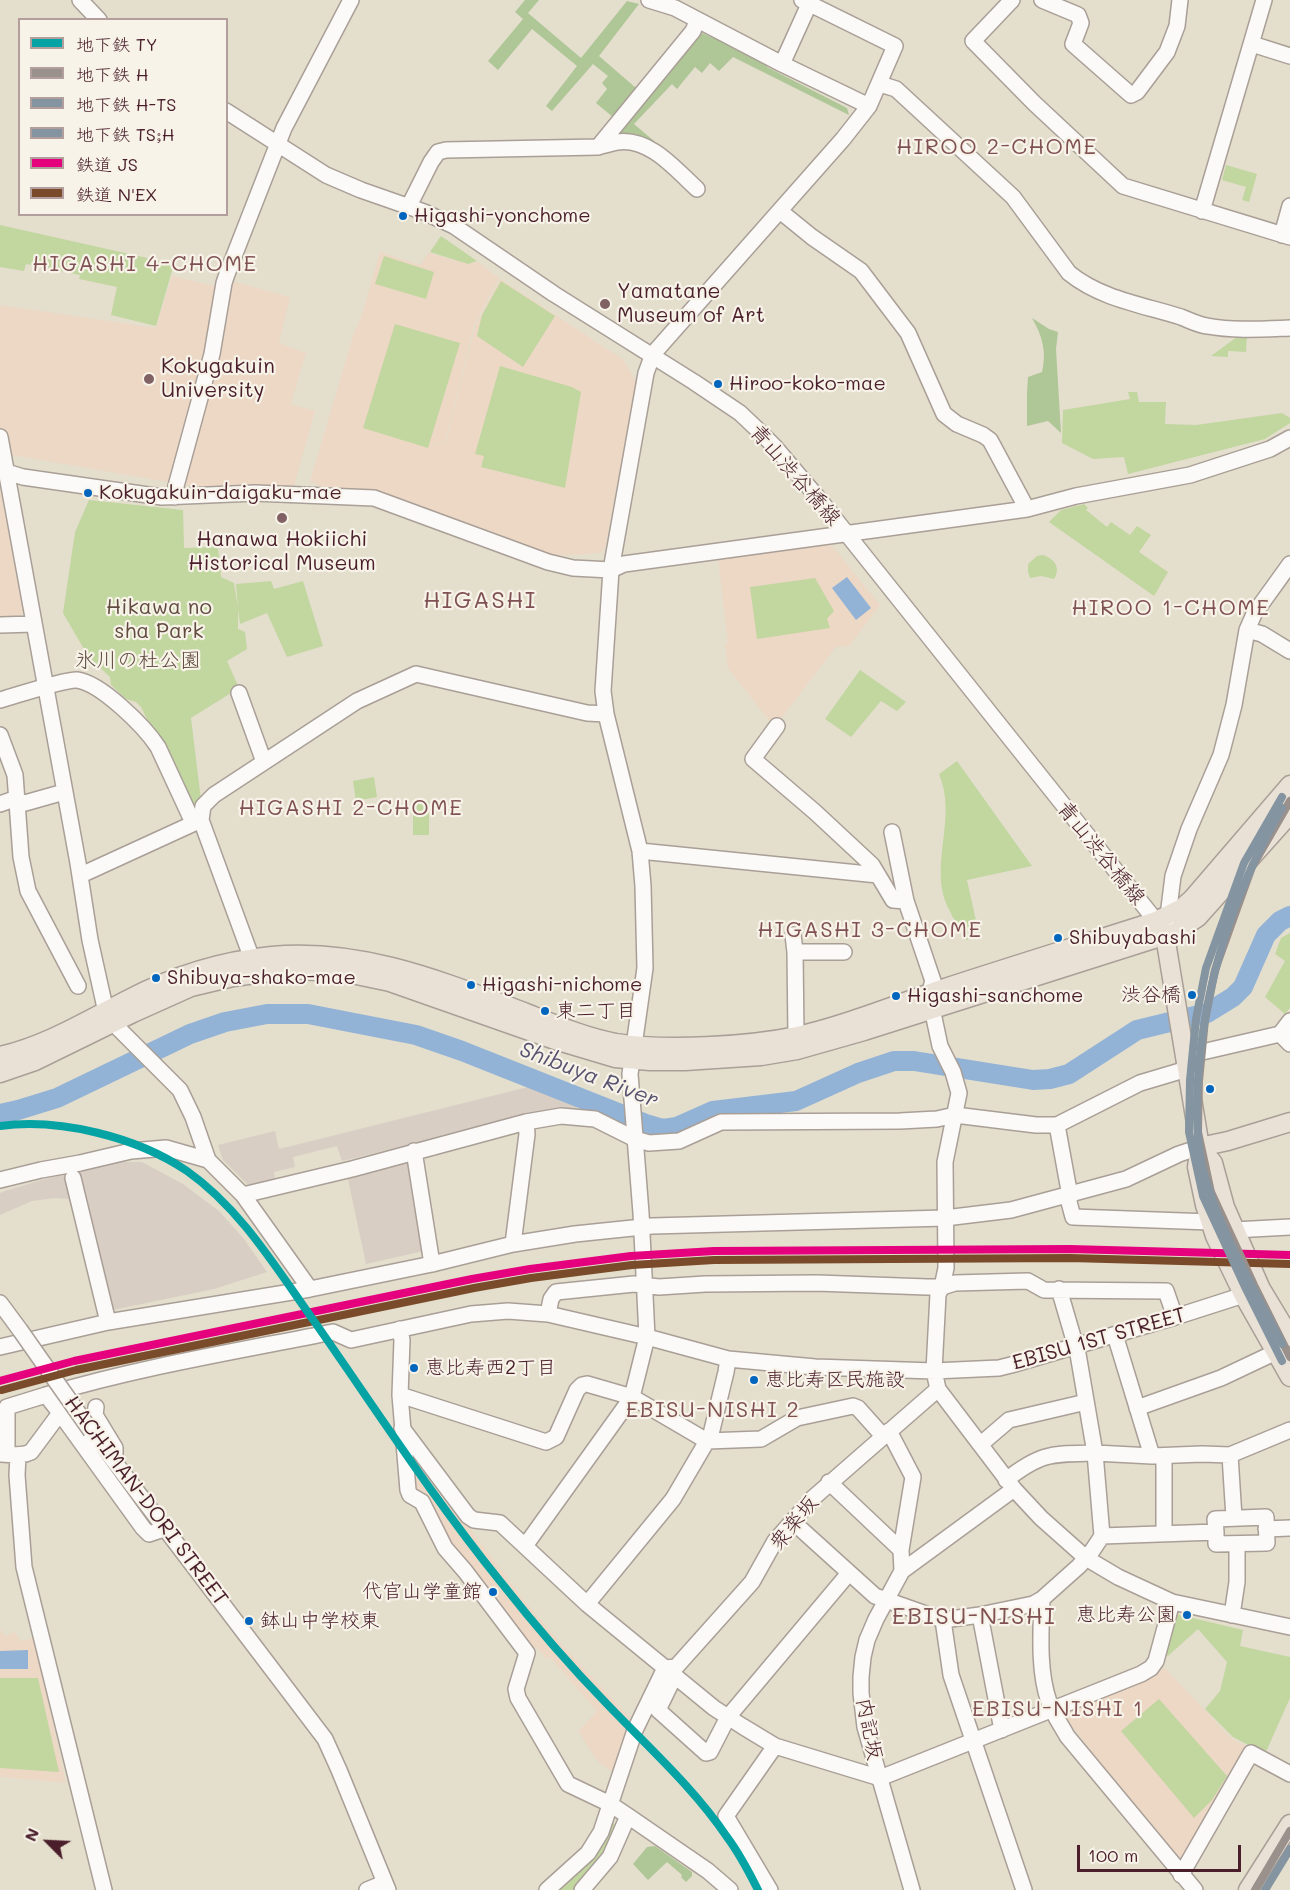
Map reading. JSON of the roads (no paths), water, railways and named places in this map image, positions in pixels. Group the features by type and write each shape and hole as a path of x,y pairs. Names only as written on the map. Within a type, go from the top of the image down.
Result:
{"main road":[{"path":"0,1056 212,981 278,971 324,970 390,982 615,1058 633,1052 796,1036 930,1001 1163,924 1201,890 1290,785"},
{"path":"1168,956 1177,936 1198,918 1290,814"},
{"path":"1163,924 1186,926"},
{"path":"1163,924 1200,1148 1197,1167 1210,1222 1253,1292 1290,1337"},
{"path":"0,1072 35,1061 109,1017 127,1000 186,974 252,958 313,955 380,963 411,972 580,1034 617,1043 633,1052 685,1061 761,1056 798,1050 864,1031 930,1001"},
{"path":"1200,1148 1290,1122"},
{"path":"1200,1148 1213,1163 1224,1207 1234,1230 1253,1292 1286,1367"},
{"path":"1248,1890 1290,1824"},
{"path":"1262,1890 1290,1847"}],"street":[{"path":"80,0 97,18"},
{"path":"175,497 212,354 224,283 284,128 351,0"},
{"path":"649,0 675,8 868,106"},
{"path":"1012,0 973,41 1034,103 1123,186 1286,236 1290,207"},
{"path":"1042,0 1078,15 1081,23 1073,44 1131,95 1137,92 1167,52 1177,26 1180,0"},
{"path":"1203,211 1264,0"},
{"path":"525,1546 632,1397 647,1337 630,1074 645,968 640,851 606,714 603,691 611,570 645,374 652,356 766,222 780,211 843,139 868,106 896,46 808,1 782,64"},
{"path":"598,147 693,32 697,21"},
{"path":"1252,44 1290,56"},
{"path":"880,84 896,90 1013,197 1069,273 1077,280 1115,298 1205,326 1250,329 1290,328"},
{"name":"青山渋谷橋線","path":"228,112 337,181 409,206 454,226 719,399 758,430 780,453 1163,924"},
{"path":"409,206 431,162 438,152 446,150 598,147 619,141 639,143 657,153 698,189"},
{"path":"780,211 812,237 861,271 908,333 944,414 967,430 990,440 1027,509"},
{"path":"0,437 3,471 81,875 90,940 109,1017 183,1094 208,1160 243,1195 310,1289"},
{"path":"3,471 23,477 162,497 255,494 374,498 548,562 573,567 611,570 624,564 1027,509 1076,496 1190,475 1270,449 1290,438"},
{"path":"1163,924 1173,876 1189,829 1221,755 1234,705 1247,630 1254,614 1290,564"},
{"path":"0,625 34,624"},
{"path":"1247,630 1262,634 1290,651"},
{"path":"252,958 199,821 203,806 214,795 357,701 416,674 587,713 606,714"},
{"path":"0,700 77,680 111,697 152,737 190,816 199,821"},
{"path":"239,693 264,762"},
{"path":"777,726 753,759 872,865 894,900 906,901"},
{"path":"0,735 15,775 21,857 28,891 78,986"},
{"path":"0,804 14,799 25,803 64,792"},
{"path":"81,875 199,821"},
{"path":"892,832 906,901 933,981 930,1001 940,1046 953,1072 959,1093 945,1162 946,1268 938,1294 934,1371 938,1389 1010,1485 1041,1518 1086,1558 1118,1577 1172,1602 1290,1627"},
{"path":"640,851 878,875"},
{"path":"793,935 796,1036"},
{"path":"795,952 844,952"},
{"path":"243,1195 352,1169 526,1122 561,1116 595,1119 649,1143 679,1141 721,1122 900,1121 937,1119 956,1115 1036,1125 1057,1125 1186,1062 1285,1039 1290,1021"},
{"path":"513,1244 527,1134 526,1122"},
{"path":"1057,1125 1073,1218 1210,1222"},
{"path":"0,1180 131,1151 166,1148 208,1160"},
{"path":"3,1342 108,1322 310,1289 432,1264 513,1244 575,1234 641,1227 945,1218 1011,1210 1070,1196 1126,1179 1179,1154 1200,1148"},
{"path":"414,1151 432,1264"},
{"path":"73,1178 108,1322"},
{"path":"1234,1230 1290,1227"},
{"path":"549,1314 551,1299 556,1292 634,1284 659,1287 705,1284 817,1283 942,1287 955,1283 1028,1281 1044,1290 1166,1291 1175,1317"},
{"path":"792,1521 875,1596 943,1620 980,1616 1033,1604 1042,1599 1086,1558 1102,1536 1095,1453 1085,1392 1076,1347 1059,1289"},
{"name":"EBISU 1ST STREET","path":"46,1395 153,1368 333,1332 351,1340 361,1339 490,1311 549,1314 728,1359 815,1367 934,1371 999,1368 1076,1347 1253,1292"},
{"name":"HACHIMAN-DORI STREET","path":"0,1303 114,1463 325,1739 386,1886"},
{"path":"400,1329 402,1340 400,1395 408,1490 410,1495 422,1502 445,1548 527,1653 516,1689 518,1698 568,1784 610,1804 708,1871 730,1890"},
{"path":"1115,1335 1137,1408 1158,1456 1164,1534"},
{"path":"587,1604 673,1498 707,1441 711,1434 728,1359"},
{"path":"1137,1408 1221,1378 1286,1367"},
{"path":"400,1395 546,1442 556,1437 577,1390 586,1384 632,1397 707,1441 761,1439 797,1418 853,1406 886,1434 913,1477 901,1550 902,1571"},
{"name":"衆楽坂","path":"670,1671 752,1582 775,1541 829,1482 938,1389"},
{"path":"104,1890 24,1567 17,1475 8,1455 8,1407 46,1395 143,1528 150,1534 164,1529"},
{"path":"981,1444 1009,1420 1086,1402"},
{"path":"96,1407 95,1415 115,1448 114,1463"},
{"path":"8,1455 26,1455 31,1452 60,1413"},
{"path":"402,1428 468,1516 474,1520 500,1523 587,1604 728,1717 775,1746 880,1778 1151,1668 1156,1661 1172,1602"},
{"path":"902,1571 1010,1485 1036,1460 1048,1455 1095,1453 1158,1456 1230,1455 1290,1430"},
{"path":"1230,1455 1234,1518"},
{"path":"829,1482 901,1550"},
{"path":"1266,1517 1267,1542 1216,1544 1215,1519 1234,1518 1266,1517"},
{"path":"1266,1529 1290,1528"},
{"path":"1102,1536 1215,1532"},
{"path":"1232,1615 1237,1582 1237,1544"},
{"name":"内記坂","path":"902,1571 867,1640 863,1657 861,1694 865,1726 912,1890"},
{"path":"670,1671 658,1710 706,1753 710,1752 728,1717 849,1573"},
{"path":"1042,1599 1044,1683 1052,1709 1067,1736 1195,1890"},
{"path":"980,1616 1002,1730"},
{"path":"943,1620 951,1675 1024,1890"},
{"path":"547,1890 579,1862 592,1848 601,1832 638,1723 670,1671"},
{"path":"770,1890 726,1816 775,1746"},
{"path":"1181,1875 1251,1753 1290,1774"},
{"path":"582,1890 610,1857 628,1816"},
{"path":"367,1890 386,1886"}],"water":[{"path":"847,577 871,608 856,620 832,588"},
{"path":"28,1650 28,1669 0,1669 0,1651"}],"waterway":[{"name":"Shibuya River","path":"0,1114 57,1098 190,1034 225,1022 267,1014 308,1014 416,1035 663,1129 677,1127 713,1111 796,1101 858,1073 894,1061 914,1061 1033,1080 1050,1079 1069,1074 1137,1030 1207,1013 1233,997 1243,987 1266,935 1280,921 1290,916"}],"metro line":[{"name":"H-TS","path":"1282,797 1244,863 1206,968 1196,1019 1190,1080 1189,1132 1203,1196 1282,1361"},
{"name":"H","path":"1290,801 1252,867 1215,970 1205,1020 1199,1081 1198,1132 1211,1192 1290,1357"},
{"name":"TS;H","path":"1282,808 1249,872 1224,939 1207,1008 1201,1044 1197,1114 1203,1170 1218,1214 1282,1344"},
{"name":"TY","path":"0,1126 48,1125 97,1133 122,1140 145,1148 187,1171 224,1203 271,1260 475,1550 565,1659 700,1801 736,1850 758,1890"},
{"name":"H","path":"1255,1890 1290,1831"},
{"name":"H-TS","path":"1265,1890 1290,1849"}],"rail line":[{"name":"JS","path":"0,1381 74,1361 472,1279 631,1256 714,1251 1070,1249 1290,1255"},
{"name":"N'EX","path":"2,1390 76,1370 474,1288 632,1265 714,1260 1070,1258 1290,1264"}],"place":[{"name":"Higashi-yonchome","path":"403,216"},
{"name":"Yamatane Museum of Art","path":"605,304"},
{"name":"Kokugakuin University","path":"149,379"},
{"name":"Hiroo-koko-mae","path":"718,384"},
{"name":"Kokugakuin-daigaku-mae","path":"88,493"},
{"name":"Hanawa Hokiichi Historical Museum","path":"282,518"},
{"name":"Shibuyabashi","path":"1058,938"},
{"name":"Shibuya-shako-mae","path":"156,978"},
{"name":"Higashi-nichome","path":"471,985"},
{"name":"渋谷橋","path":"1192,995"},
{"name":"Higashi-sanchome","path":"896,996"},
{"name":"東二丁目","path":"545,1011"},
{"name":"恵比寿西2丁目","path":"414,1368"},
{"name":"恵比寿区民施設","path":"754,1380"},
{"name":"代官山学童館","path":"493,1592"},
{"name":"恵比寿公園","path":"1187,1615"},
{"name":"鉢山中学校東","path":"249,1621"}],"district":[{"name":"HIROO 2-CHOME","path":"997,147"},
{"name":"HIGASHI 4-CHOME","path":"145,264"},
{"name":"HIGASHI","path":"480,601"},
{"name":"HIROO 1-CHOME","path":"1171,608"},
{"name":"HIGASHI 2-CHOME","path":"351,808"},
{"name":"HIGASHI 3-CHOME","path":"870,930"},
{"name":"EBISU-NISHI 2","path":"713,1410"},
{"name":"EBISU-NISHI","path":"974,1617"},
{"name":"EBISU-NISHI 1","path":"1058,1709"}],"park label":[{"name":"Hikawa no sha Park","path":"159,620"},
{"name":"氷川の杜公園","path":"138,661"}]}
